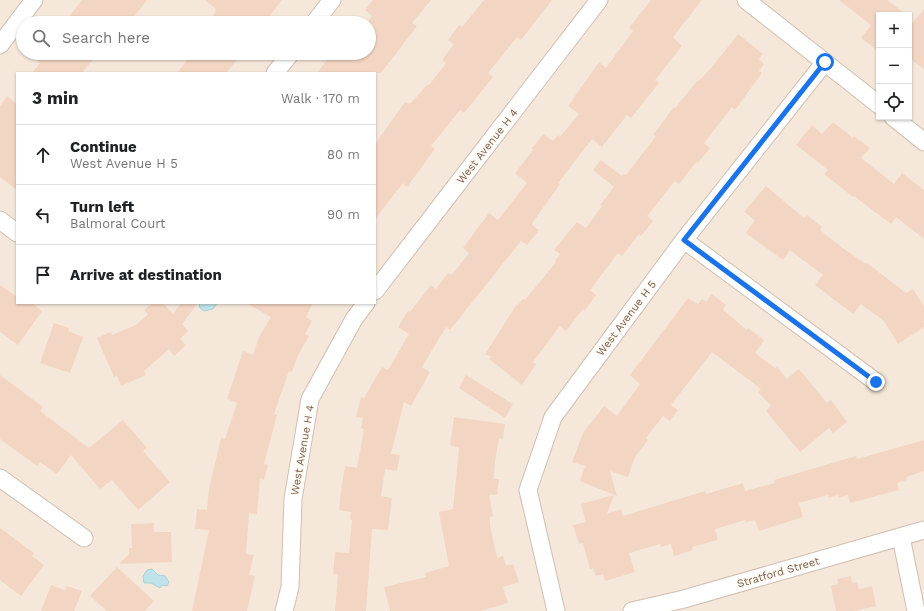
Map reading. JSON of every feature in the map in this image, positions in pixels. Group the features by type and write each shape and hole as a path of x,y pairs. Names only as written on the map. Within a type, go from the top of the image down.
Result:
{"street":[{"path":"22,16 34,0"},
{"path":"319,16 332,0"},
{"name":"West Avenue H 4","path":"376,291 599,0"},
{"path":"746,0 876,103"},
{"path":"0,45 16,24"},
{"path":"276,72 285,60"},
{"name":"West Avenue H 5","path":"556,611 528,490 553,417 684,240 825,62"},
{"path":"897,120 924,142"},
{"path":"0,220 16,232"},
{"path":"684,240 876,382"},
{"name":"West Avenue H 4","path":"284,611 290,587 293,499 310,399 354,319 365,304"},
{"path":"0,478 84,538"},
{"name":"Stratford Street","path":"632,611 686,605 924,530"},
{"path":"901,537 916,611"}],"shaded area":[{"path":"0,0 924,0 924,611 0,611"}],"water":[{"path":"199,304 216,304 213,309 204,311 200,308"},
{"path":"152,569 158,575 165,576 169,582 167,586 162,585 160,588 151,583 144,583 143,576 147,570"}],"building":[{"path":"82,0 147,0 134,16 69,16"},
{"path":"205,0 282,0 269,16 213,16 216,12 216,9"},
{"path":"373,0 431,0 412,23 417,26 381,73 318,72 327,60 376,60 376,16 372,16 365,10"},
{"path":"484,0 552,0 521,40 517,37 488,73 493,77 464,113 460,110 431,146 435,149 407,187 403,183 376,218 376,143 405,102 410,104 427,85 429,85 446,63 442,60 454,44 448,40 459,25 462,27"},
{"path":"651,0 702,0 673,37 682,46 655,80 659,83 631,118 627,115 602,147 592,139 558,183 560,184 533,222 532,225 539,230 527,245 521,241 450,330 446,327 422,367 430,372 411,406 404,402 391,454 400,455 397,471 385,469 381,496 392,498 388,530 372,529 366,611 335,611 338,574 333,574 335,552 349,553 352,520 350,519 351,512 339,510 341,491 345,466 357,468 364,429 361,428 363,418 356,417 361,397 364,398 382,367 388,370 409,334 398,327 408,311 410,312 431,285 436,289 448,273 452,275 469,253 463,248 489,213 498,220 527,183 515,173 533,150 532,148 543,134 553,141 558,135 560,137 579,114 568,106 599,62 606,68 633,31 629,28"},
{"path":"839,0 887,0 903,12 876,12 876,50 861,38 871,25"},
{"path":"924,9 924,69 912,60 912,23"},
{"path":"738,34 763,54 759,59 764,64 759,71 762,73 735,110 732,107 704,143 710,148 698,163 696,162 679,184 675,181 647,216 653,221 641,236 639,234 622,256 618,253 590,290 596,295 585,310 583,309 566,331 560,326 533,362 536,364 522,385 489,359 491,357 485,354 517,304 518,305 523,299 525,300 556,262 555,261 560,254 554,250 577,222 586,228 602,206 600,205 614,187 593,170 601,160 622,176 624,174 626,175 656,136 653,135 674,107 675,108 698,80 699,81 712,67"},
{"path":"36,60 92,60 83,72 33,72 40,63"},
{"path":"187,60 236,61 227,72 178,72"},
{"path":"7,96 16,103 16,189 0,177 0,106"},
{"path":"833,122 853,138 854,136 870,148 861,158 894,184 902,173 924,190 924,239 896,217 891,224 854,196 853,197 824,174 828,170 796,145 812,125 822,134"},
{"path":"766,186 804,218 807,215 822,227 820,230 844,249 866,264 867,263 906,293 913,289 924,306 924,327 898,344 884,321 861,304 853,314 815,285 823,275 790,250 783,260 746,233 755,220 744,212"},
{"path":"0,285 16,296 16,304 33,304 42,311 18,345 0,332"},
{"path":"712,294 726,305 723,310 747,330 748,328 764,340 755,353 775,368 777,367 787,379 799,369 827,403 831,400 847,422 833,433 829,428 800,452 766,411 771,406 758,392 761,389 712,352 671,405 678,410 670,421 663,416 646,438 648,440 635,457 628,477 610,471 617,496 580,481 585,466 572,462 583,433 604,406 617,416 640,384 630,375 688,298 698,304 702,299 706,302"},
{"path":"152,304 164,304 173,314 180,304 197,304 182,324 188,331 180,339 186,345 174,356 169,349 144,371 146,375 121,386 117,376 114,377 97,338 111,332 112,335 136,325 148,314 144,310"},
{"path":"248,304 312,304 306,317 312,321 305,334 309,336 298,355 292,372 289,371 274,414 277,415 264,464 268,465 264,480 260,479 257,514 249,513 246,554 254,555 249,575 255,576 247,611 192,611 209,530 195,529 197,509 207,510 209,489 221,438 225,439 237,403 227,399 243,351 253,355 259,337 271,317"},
{"path":"54,323 69,328 68,331 83,337 70,373 40,363"},
{"path":"0,375 43,407 40,411 89,448 123,420 147,448 143,451 170,482 138,510 112,480 100,489 71,455 57,474 40,462 37,466 0,439"},
{"path":"466,375 513,404 505,418 459,388"},
{"path":"454,417 505,424 503,439 499,438 495,461 494,479 499,479 497,495 489,495 493,516 490,517 490,525 497,558 503,556 506,566 513,564 519,582 503,587 508,603 480,611 390,611 384,587 426,577 425,573 449,566 439,512 453,509 459,448 450,445"},
{"path":"924,440 924,471 906,477 907,480 897,483 899,490 850,503 848,495 839,498 838,495 829,498 828,495 799,503 803,517 759,531 755,520 746,522 745,520 715,529 718,540 692,547 693,550 674,556 671,544 661,547 660,544 629,553 635,572 605,581 603,574 596,576 593,568 590,569 583,543 579,544 573,525 586,522 581,504 614,495 607,514 621,509 623,516 705,491 706,494 743,483 745,491 775,483 774,480 856,456 857,459"},
{"path":"154,523 154,532 171,532 172,562 119,564 129,554 129,548 132,548 131,524"},
{"path":"0,528 34,553 32,556 44,565 21,596 0,580"},
{"path":"117,567 154,601 145,611 107,611 90,596"},
{"path":"851,576 852,583 857,582 859,589 872,586 876,606 855,611 836,611 831,586 838,584 837,579"},
{"path":"51,585 65,590 67,586 82,591 74,611 41,611"}],"route":[{"path":"825,62 684,240 876,382"}]}
